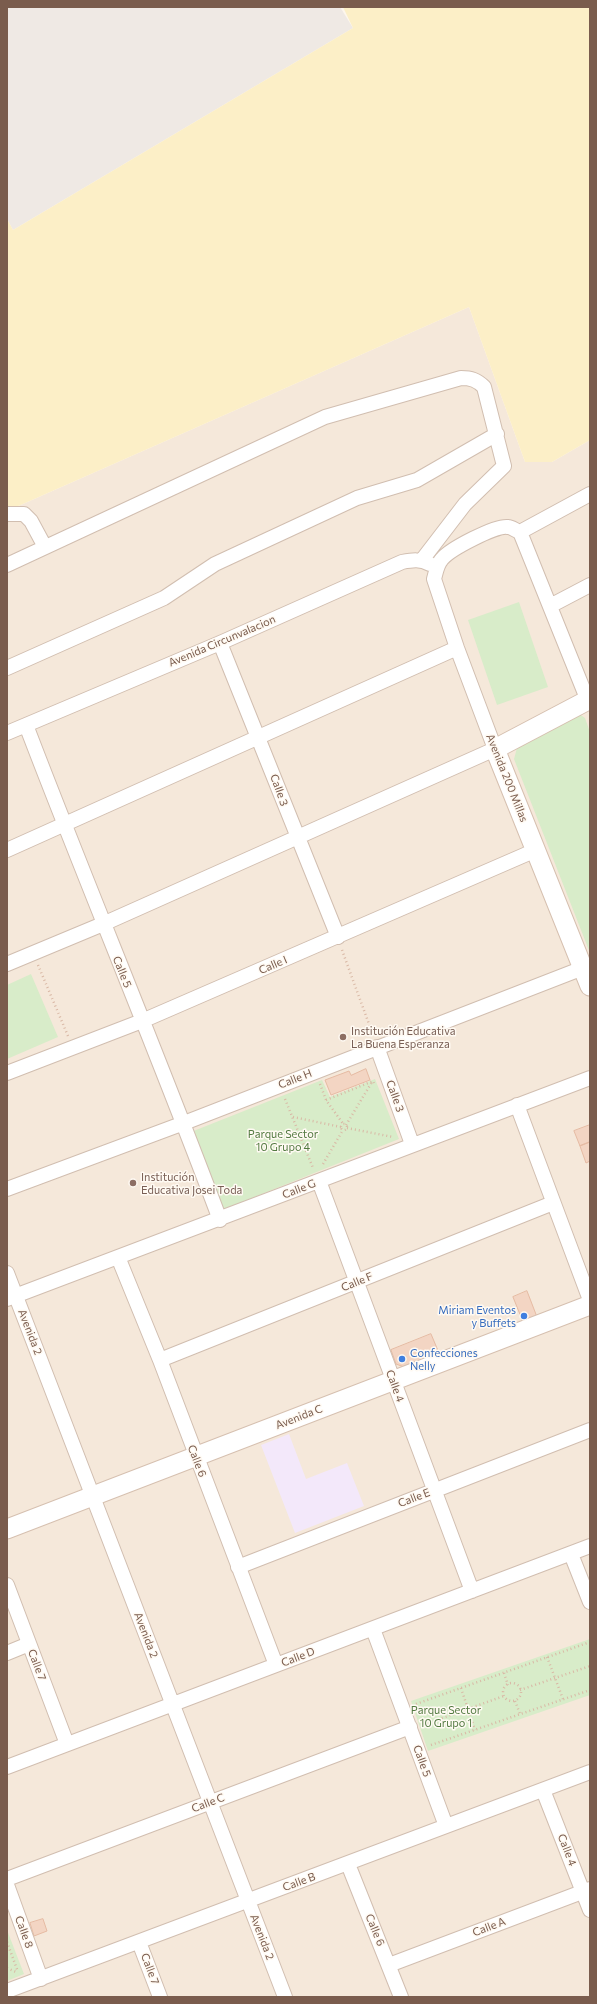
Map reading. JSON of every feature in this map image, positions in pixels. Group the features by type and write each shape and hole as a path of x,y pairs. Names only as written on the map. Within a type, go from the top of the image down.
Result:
{"street":[{"path":"7,565 324,416 461,378 478,381 484,387 504,466 465,504 422,560 436,568 448,553 496,528 509,527 520,532 589,699 495,749 297,839 103,924 7,964"},
{"path":"7,668 164,598 215,564 357,498 417,480 497,434"},
{"path":"520,532 590,494"},
{"path":"7,514 24,514 28,518 44,547"},
{"name":"Avenida Circunvalacion","path":"7,733 220,643 402,562 422,560"},
{"name":"Avenida 200 Millas","path":"436,568 434,579 457,648 495,749 587,977"},
{"path":"550,606 590,585"},
{"name":"Calle 3","path":"220,643 259,737 297,839 338,937"},
{"path":"7,850 457,648"},
{"name":"Calle 5","path":"26,725 103,924 184,1123 220,1220"},
{"name":"Calle I","path":"7,1072 72,1046 142,1021 536,850"},
{"name":"Calle H","path":"7,1189 184,1123 377,1047 587,977"},
{"name":"Calle 3","path":"377,1047 412,1144"},
{"name":"Calle G","path":"11,1298 220,1220 320,1175 412,1144 590,1078"},
{"path":"517,1105 590,1300"},
{"name":"Calle 4","path":"320,1175 393,1380 472,1591"},
{"name":"Calle F","path":"160,1360 553,1203"},
{"name":"Calle 6","path":"118,1257 160,1360 276,1665"},
{"name":"Avenida 2","path":"7,1273 11,1298 93,1496 285,1997"},
{"name":"Avenida C","path":"7,1529 590,1304"},
{"name":"Calle E","path":"238,1567 590,1430"},
{"name":"Calle D","path":"7,1767 590,1546"},
{"path":"571,1554 590,1602"},
{"name":"Calle 7","path":"7,1585 67,1744"},
{"name":"Calle 5","path":"373,1628 414,1727 446,1826"},
{"path":"7,1653 29,1644"},
{"name":"Calle C","path":"7,1879 414,1727"},
{"name":"Calle B","path":"7,1991 590,1772"},
{"name":"Calle 4","path":"543,1790 586,1890 590,1910"},
{"name":"Calle 6","path":"348,1864 401,1997"},
{"name":"Calle 8","path":"7,1885 41,1979"},
{"name":"Calle A","path":"389,1965 586,1890"},
{"name":"Calle 7","path":"139,1942 160,1997"}],"path":[{"path":"338,937 377,1047"},
{"path":"33,953 72,1046"},
{"path":"314,1071 326,1100 344,1127"},
{"path":"326,1100 387,1075"},
{"path":"373,1081 376,1088"},
{"path":"320,1175 344,1127 373,1081"},
{"path":"279,1085 315,1171 320,1175"},
{"path":"292,1117 396,1138"},
{"path":"393,1131 396,1138"},
{"path":"389,1140 396,1138"},
{"path":"320,1175 327,1166"},
{"path":"418,1710 416,1703 590,1642"},
{"path":"547,1657 563,1699"},
{"path":"520,1690 590,1666"},
{"path":"504,1673 508,1685"},
{"path":"515,1684 520,1690 519,1697 514,1701 509,1701 504,1696 504,1688 508,1685 515,1684"},
{"path":"461,1688 476,1730"},
{"path":"428,1739 430,1746 590,1690"},
{"path":"414,1727 504,1696"},
{"path":"514,1701 520,1714"},
{"path":"414,1727 420,1718"},
{"path":"414,1727 425,1732"},
{"path":"7,1942 19,1974 13,1976"}],"shaded area":[{"path":"7,7 340,7 353,28 13,230 7,219"},
{"path":"469,307 525,462 552,462 590,440 590,1997 7,1997 7,511"},
{"path":"289,1434 306,1479 347,1463 364,1506 295,1533 261,1445"}],"green space":[{"path":"519,602 548,687 497,705 468,620"},
{"path":"578,713 585,718 590,732 590,953 514,759 517,748 569,714"},
{"path":"31,974 58,1037 7,1059 7,985"},
{"name":"Parque Sector 10 Grupo 4","path":"375,1079 399,1139 222,1210 191,1132 322,1080 330,1097"},
{"name":"Parque Sector 10 Grupo 1","path":"590,1639 590,1695 428,1751 411,1701"},
{"path":"7,1930 24,1974 7,1981"}],"sand":[{"path":"343,7 590,7 590,440 552,462 525,462 469,307 7,511 7,219 13,230 353,28"}],"building":[{"path":"366,1069 370,1080 331,1095 325,1080 349,1071 351,1075"},
{"path":"590,1125 590,1142 580,1146 574,1131"},
{"path":"590,1142 590,1161 586,1163 580,1146"},
{"path":"527,1291 537,1317 523,1322 513,1297"},
{"path":"431,1334 439,1353 404,1367 396,1364 391,1350"},
{"path":"43,1919 47,1931 34,1936 30,1923"}],"place":[{"name":"Institución Educativa La Buena Esperanza","path":"343,1037"},
{"name":"Institución Educativa Josei Toda","path":"133,1183"},
{"name":"Miriam Eventos y Buffets","path":"524,1316"},
{"name":"Confecciones Nelly","path":"402,1359"}]}
